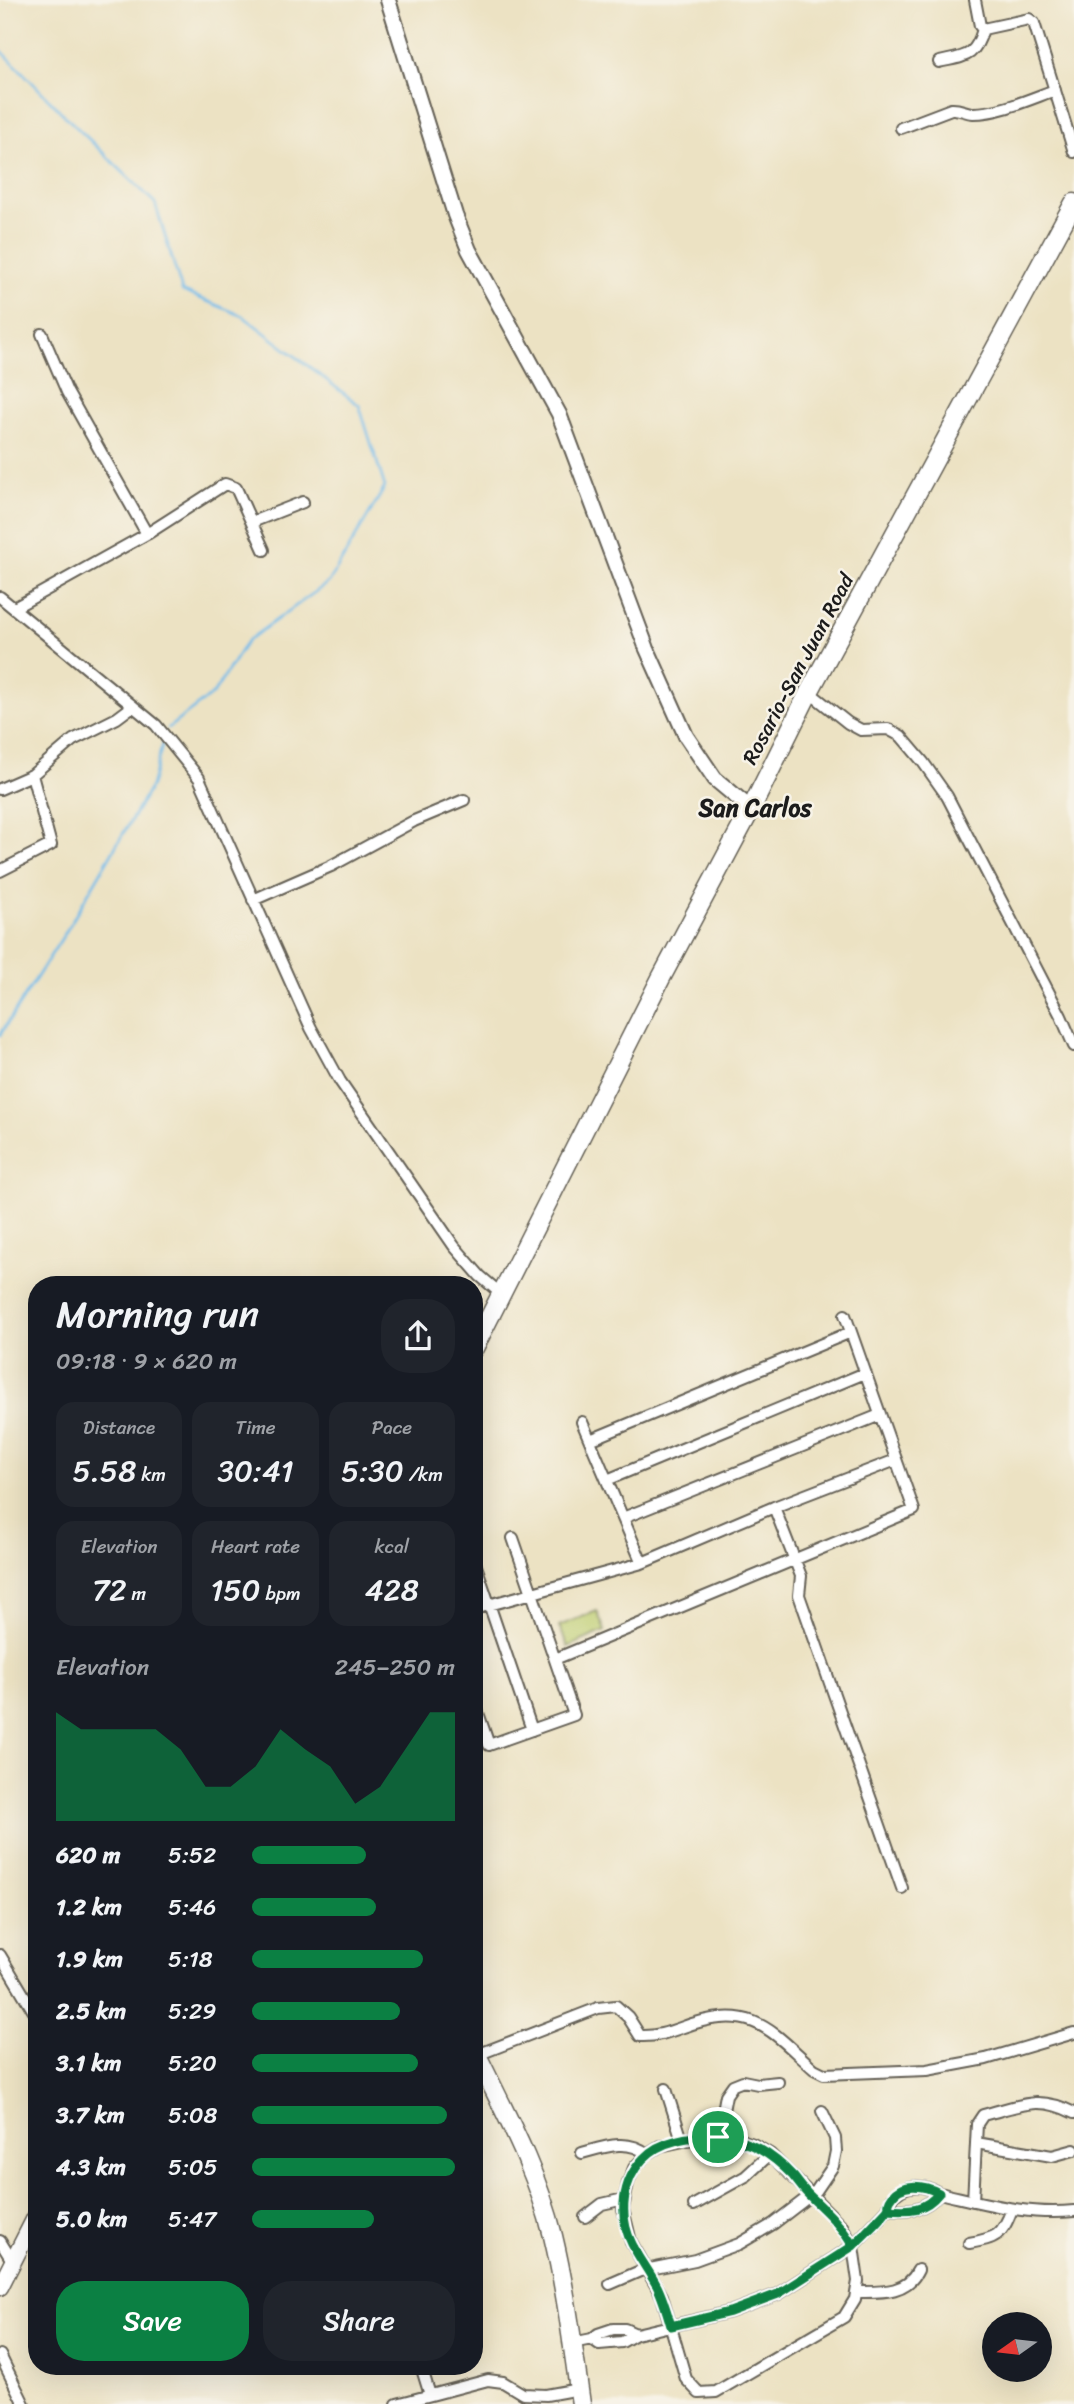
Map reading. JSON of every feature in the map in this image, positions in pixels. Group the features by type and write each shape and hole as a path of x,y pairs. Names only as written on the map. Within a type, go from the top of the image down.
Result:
{"main road":[{"name":"Rosario-San Juan Road","path":"483,1329 809,692 1074,203"},
{"path":"483,2067 534,2177 553,2236 580,2397"},
{"path":"0,2287 28,2232"}],"street":[{"path":"388,0 455,215 469,250 559,414 647,649 686,736 715,779 751,809"},
{"path":"975,0 983,29"},
{"path":"983,29 1029,19 1034,23 1074,152"},
{"path":"939,62 970,55 976,49 983,29"},
{"path":"901,128 951,109 958,108 972,113 987,111 1055,90"},
{"path":"42,334 67,392 147,534"},
{"path":"14,608 147,534 225,484 236,488 264,550"},
{"path":"252,522 303,502"},
{"path":"0,597 156,724 199,778 311,1028 340,1081 454,1247 480,1276"},
{"path":"809,692 861,730 888,729 901,736 923,762 947,796 1074,1046"},
{"path":"0,789 32,775 73,740 117,718 133,706"},
{"path":"0,871 51,845 32,775"},
{"path":"253,900 331,866 414,821 464,800"},
{"path":"483,1279 500,1293"},
{"path":"555,1659 914,1510 845,1315"},
{"path":"590,1440 851,1332"},
{"path":"607,1480 865,1373"},
{"path":"623,1518 880,1415"},
{"path":"582,1422 642,1563"},
{"path":"483,1607 642,1563 774,1507 896,1460"},
{"path":"774,1507 801,1576 799,1595 902,1888"},
{"path":"483,1727 489,1745 574,1715 513,1538"},
{"path":"483,1585 532,1730"},
{"path":"0,1955 28,2002"},
{"path":"483,2049 598,2008 616,2006 628,2017 640,2036 656,2037 695,2023 731,2017 759,2022 814,2069 824,2074 927,2070 986,2059 1074,2033"},
{"path":"718,2137 726,2095 733,2085 743,2081 758,2084 778,2082"},
{"path":"666,2089 681,2140"},
{"path":"973,2201 978,2124 983,2115 1035,2102 1056,2104 1074,2113"},
{"path":"610,2284 636,2273 695,2260 739,2244 773,2224 810,2196 825,2180 833,2166 836,2151 835,2138 822,2111"},
{"path":"718,2137 734,2138 753,2144 770,2154 810,2196 826,2208 842,2226 853,2246 858,2291 844,2317 716,2392 697,2397 686,2379 662,2296 631,2242 625,2221 624,2199 634,2168 647,2154 660,2146 681,2140 718,2137"},
{"path":"976,2143 1052,2156 1074,2150"},
{"path":"582,2153 609,2146 630,2145 647,2154"},
{"path":"694,2205 746,2176 770,2154"},
{"path":"572,2343 592,2339 613,2329 625,2329 636,2334 730,2312 778,2294 853,2246 888,2209 891,2199 901,2189 916,2186 930,2188 939,2193 973,2201 1050,2214 1074,2211"},
{"path":"888,2209 909,2211 922,2208 939,2193"},
{"path":"585,2217 602,2204 624,2199"},
{"path":"969,2243 994,2238 1004,2229 1012,2209"},
{"path":"0,2241 13,2262"},
{"path":"858,2291 885,2292 903,2287 915,2277 918,2270"},
{"path":"0,2355 24,2404"},
{"path":"424,2375 430,2395"},
{"path":"397,2404 488,2380 503,2382 523,2393 580,2397"}],"green space":[{"path":"597,1611 605,1631 568,1647 559,1626"}],"waterway":[{"path":"0,49 155,203 182,291 243,316 359,405 385,487 329,582 247,641 213,694 168,728"},
{"path":"0,1035 65,933 151,786 163,742"}],"district":[{"name":"San Carlos","path":"755,808"}],"route":[{"path":"718,2137 681,2140 660,2146 647,2154 634,2168 624,2199 625,2221 631,2242 662,2296 671,2326 730,2312 778,2294 853,2246 888,2209 909,2211 922,2208 939,2193 930,2188 916,2186 901,2189 891,2199 888,2209 853,2246 842,2226 826,2208 810,2196 770,2154 753,2144 734,2138 718,2137"}]}
